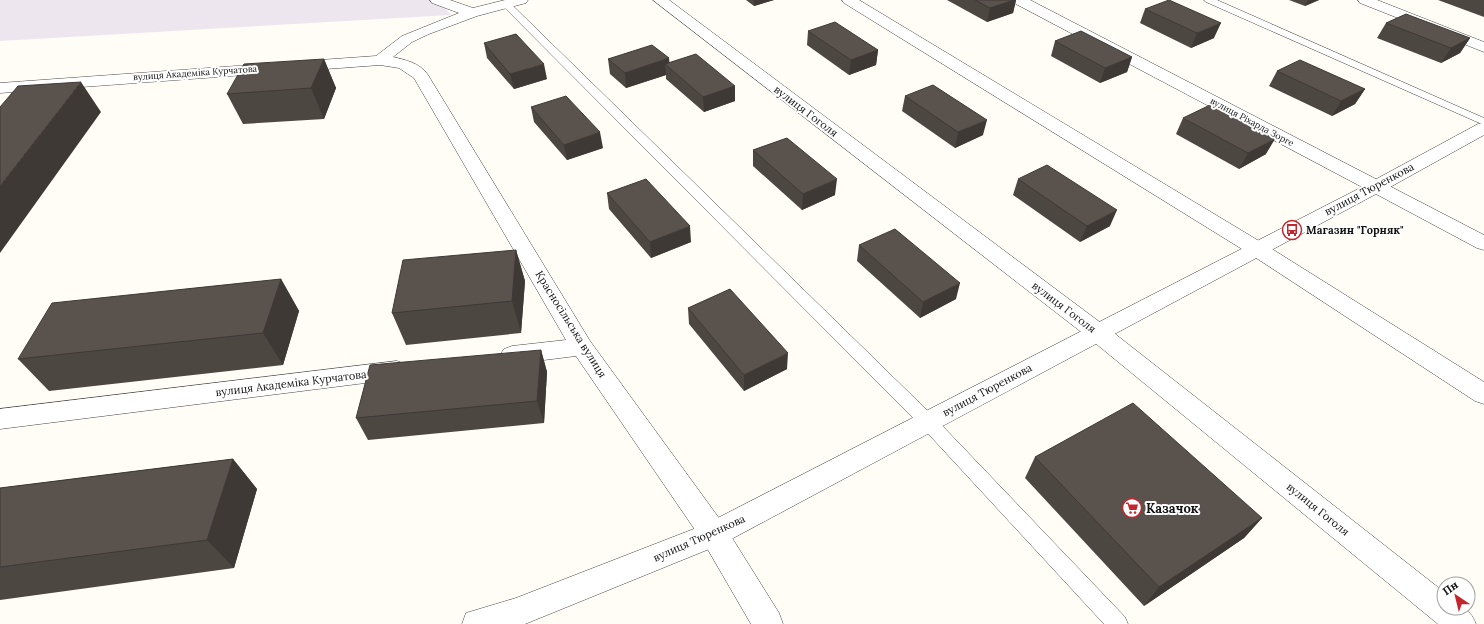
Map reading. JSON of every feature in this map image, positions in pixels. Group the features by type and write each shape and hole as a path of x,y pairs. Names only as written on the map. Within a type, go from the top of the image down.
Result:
{"street":[{"path":"437,0 472,13"},
{"path":"380,60 407,39 424,31 472,13 521,0"},
{"name":"вулиця Гоголя","path":"660,0 1098,332 1461,624"},
{"path":"849,0 1257,249 1484,394"},
{"name":"вулиця Ріхарда Зорге","path":"1019,0 1484,243"},
{"path":"1365,0 1484,47"},
{"name":"вулиця Академіка Курчатова","path":"0,88 380,60"},
{"name":"Красносільська вулиця","path":"380,60 404,64 420,75 582,347 714,534 768,624"},
{"name":"вулиця Тюренкова","path":"477,624 516,613 714,534 1484,128"},
{"path":"488,358 582,347"},
{"name":"вулиця Академіка Курчатова","path":"0,419 417,367"}],"lane":[{"path":"1209,0 1484,122"},
{"path":"506,4 927,421 1118,624"}],"shaded area":[{"path":"0,0 438,0 451,15 0,41"}],"building":[{"path":"975,0 1014,0 990,8"},
{"path":"1169,0 1221,23 1197,33 1145,9"},
{"path":"1406,14 1470,38 1451,48 1386,23"},
{"path":"835,22 878,50 851,60 808,31"},
{"path":"1081,31 1132,57 1105,68 1055,41"},
{"path":"516,34 544,64 510,74 484,43"},
{"path":"652,45 669,58 625,73 608,59"},
{"path":"696,54 735,86 703,97 665,64"},
{"path":"324,59 311,88 227,94 244,64"},
{"path":"1300,60 1365,89 1341,101 1277,71"},
{"path":"81,82 0,186 0,107 18,86"},
{"path":"933,85 987,120 958,132 905,96"},
{"path":"566,96 600,132 564,145 531,107"},
{"path":"1210,105 1275,139 1248,153 1183,118"},
{"path":"787,138 837,179 803,194 753,150"},
{"path":"1047,165 1117,210 1087,226 1018,179"},
{"path":"646,179 690,226 650,242 607,193"},
{"path":"895,229 960,283 923,302 859,245"},
{"path":"516,250 512,301 392,313 403,260"},
{"path":"281,279 263,333 18,359 52,303"},
{"path":"730,289 788,353 744,375 688,308"},
{"path":"541,350 537,401 356,418 370,365"},
{"name":"Казачок","path":"1133,403 1262,518 1159,587 1035,457"},
{"path":"233,459 207,540 0,567 0,488"}],"place":[{"name":"Магазин \"Горняк\"","path":"1292,230"},
{"name":"Казачок","path":"1132,508"}]}
